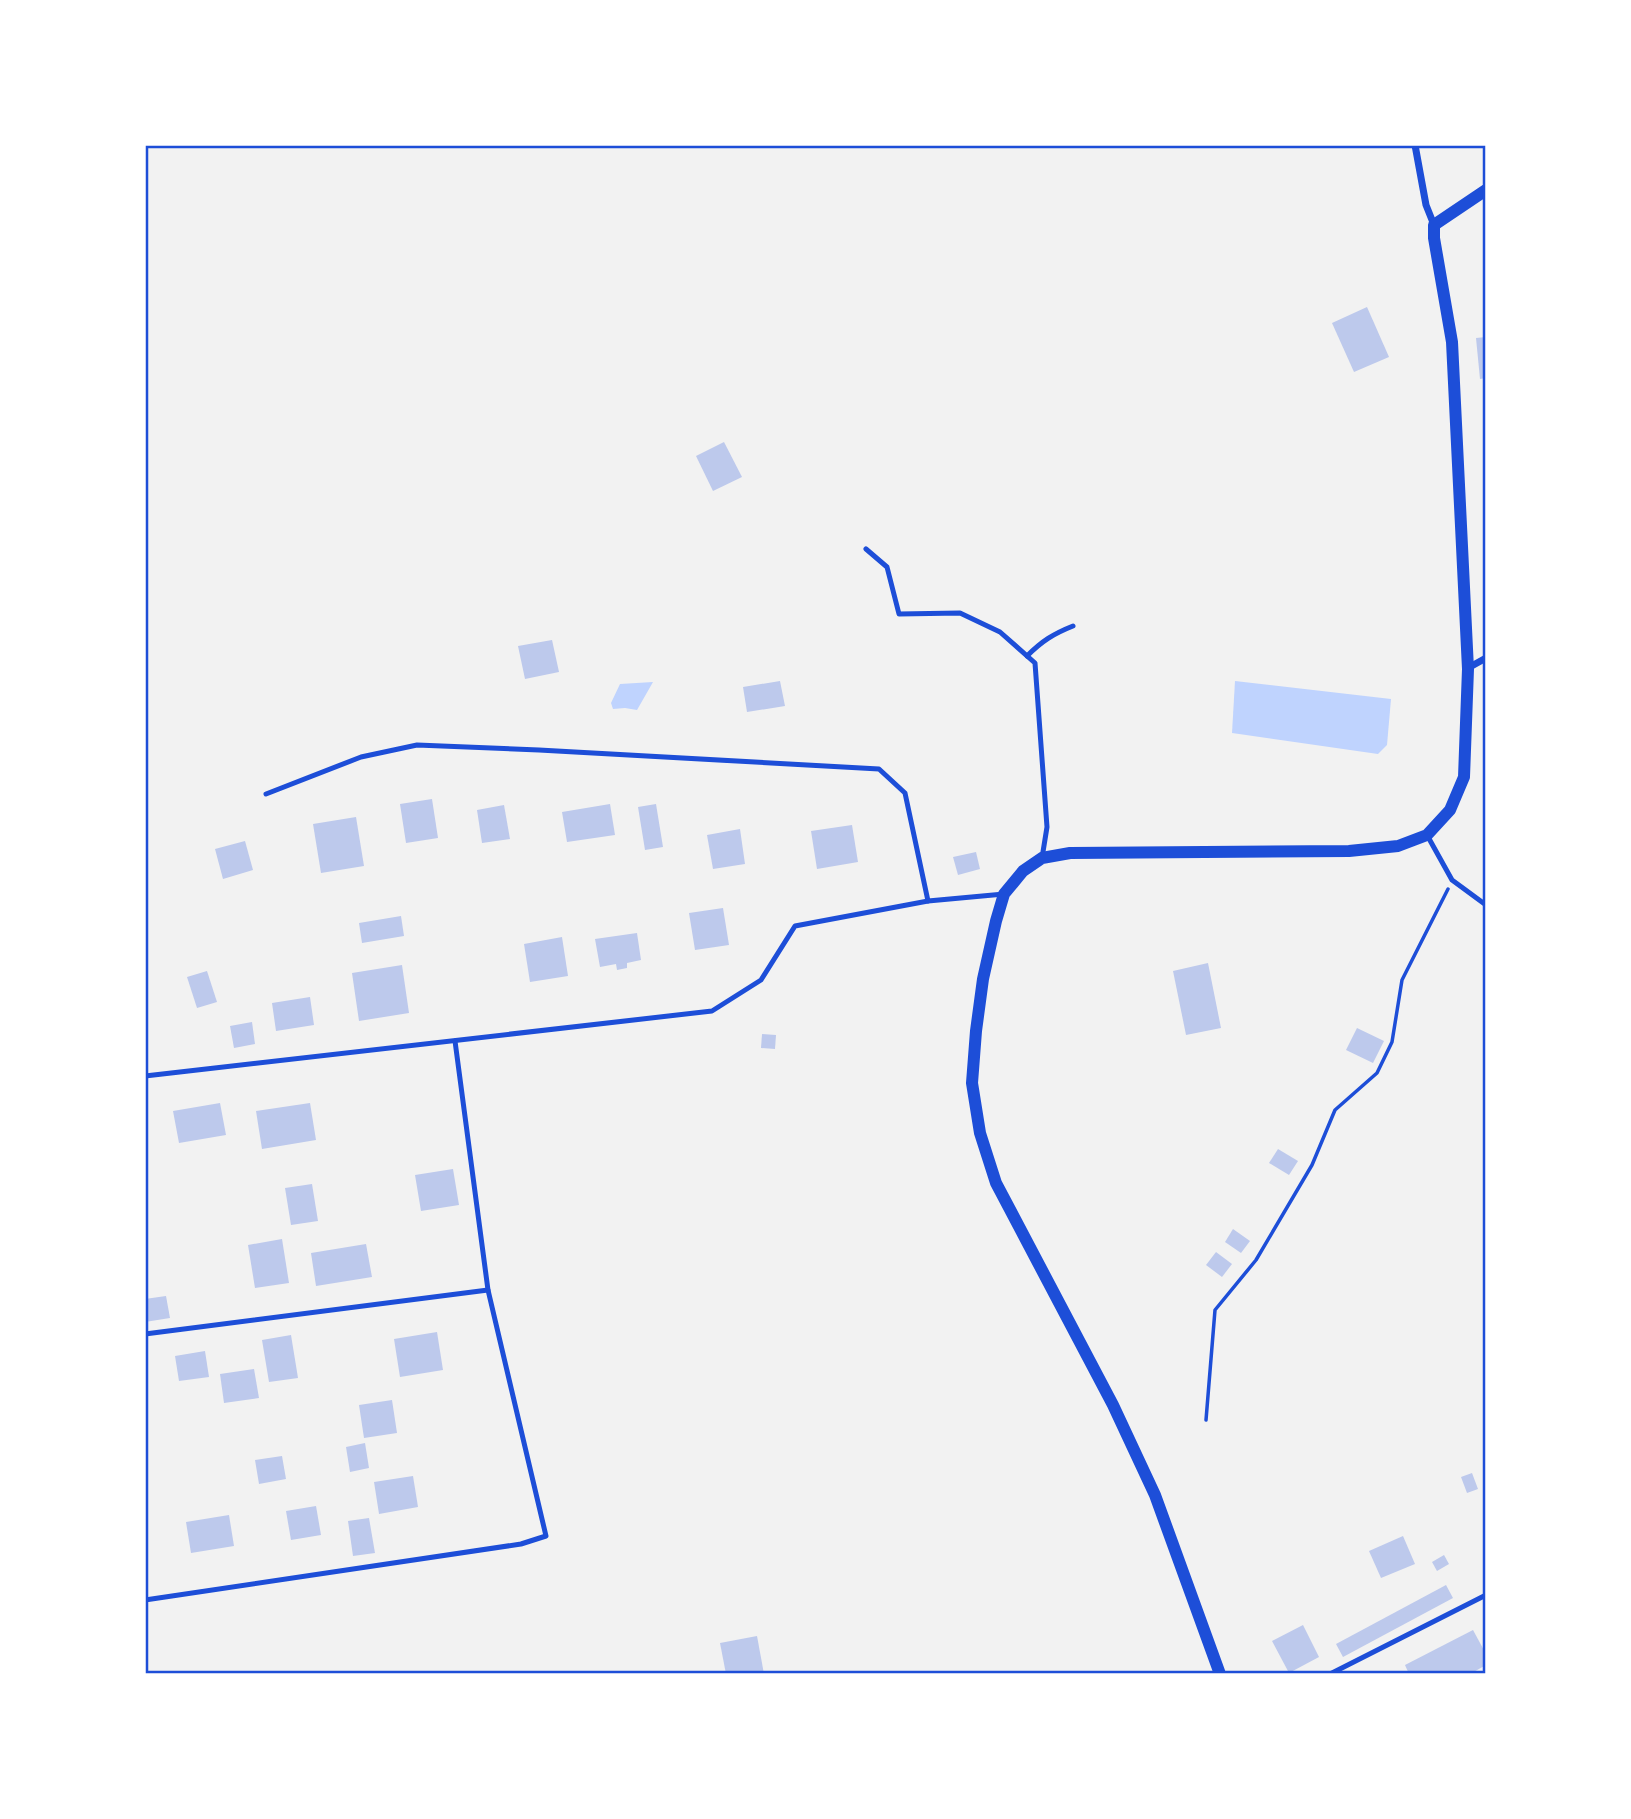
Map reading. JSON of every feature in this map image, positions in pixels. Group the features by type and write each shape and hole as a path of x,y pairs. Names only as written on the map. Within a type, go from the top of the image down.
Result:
{"street":[{"path":"1220,1674 1156,1495 1113,1405 996,1183 980,1133 972,1083 976,1031 983,979 1004,894 1023,872 1042,858 1070,853 1349,851 1398,846 1427,835 1450,810 1464,777 1468,669 1452,342 1434,225 1426,205 1415,145"},
{"path":"1434,225 1486,190"},
{"path":"1468,669 1486,658"}],"lane":[{"path":"866,549 887,566 899,614 960,613 1000,632 1035,663 1047,827 1042,858"},
{"path":"1027,656 1041,642 1073,626"},
{"path":"266,794 361,757 417,745 879,769 905,793 928,901"},
{"path":"1427,835 1452,880 1486,905"},
{"path":"145,1076 712,1012 761,979 795,926 928,901 1004,894"},
{"path":"145,1600 521,1544 546,1536 488,1290 455,1041"},
{"path":"145,1334 488,1290"},
{"path":"1330,1674 1486,1595"}],"path":[{"path":"1206,1420 1214,1310 1256,1259 1312,1165 1335,1110 1377,1073 1392,1042 1402,980 1452,880"}],"water":[{"path":"1235,681 1391,699 1387,745 1378,754 1232,733"},
{"path":"653,682 637,710 613,709 611,703 620,684"}],"building":[{"path":"1367,307 1389,357 1354,372 1332,323"},
{"path":"1486,337 1486,378 1480,379 1476,338"},
{"path":"724,442 742,477 713,491 696,456"},
{"path":"552,640 559,672 525,679 518,646"},
{"path":"780,681 785,706 747,712 743,687"},
{"path":"432,799 438,838 406,843 400,804"},
{"path":"610,804 615,835 567,842 562,812"},
{"path":"656,804 663,847 645,850 638,807"},
{"path":"504,805 510,839 482,843 477,810"},
{"path":"356,817 364,866 321,873 313,824"},
{"path":"852,825 858,862 817,869 811,831"},
{"path":"740,829 745,864 713,869 707,835"},
{"path":"245,841 253,870 223,879 215,849"},
{"path":"976,852 980,869 958,875 953,857"},
{"path":"723,908 729,945 695,950 689,913"},
{"path":"401,916 404,936 362,943 359,923"},
{"path":"637,933 641,960 627,963 627,968 617,970 616,964 600,967 595,939"},
{"path":"562,937 568,976 530,982 524,944"},
{"path":"1208,963 1221,1028 1186,1035 1173,971"},
{"path":"402,965 409,1013 359,1021 352,973"},
{"path":"207,971 217,1002 197,1008 187,977"},
{"path":"310,997 314,1025 276,1031 272,1003"},
{"path":"252,1022 255,1044 234,1048 230,1026"},
{"path":"1357,1028 1384,1041 1373,1063 1346,1050"},
{"path":"762,1034 776,1035 775,1049 761,1048"},
{"path":"220,1103 226,1135 179,1143 173,1111"},
{"path":"310,1103 316,1140 262,1149 256,1111"},
{"path":"1278,1149 1298,1161 1289,1175 1269,1163"},
{"path":"453,1169 459,1205 421,1211 415,1175"},
{"path":"312,1184 318,1221 291,1225 285,1188"},
{"path":"1233,1229 1250,1241 1241,1253 1225,1242"},
{"path":"282,1239 289,1283 255,1288 248,1245"},
{"path":"366,1244 372,1277 316,1286 311,1253"},
{"path":"1216,1252 1232,1264 1222,1277 1206,1265"},
{"path":"166,1296 170,1318 145,1322 145,1299"},
{"path":"437,1332 443,1370 400,1377 394,1339"},
{"path":"291,1335 298,1378 269,1382 262,1340"},
{"path":"205,1351 209,1377 179,1381 175,1356"},
{"path":"254,1369 259,1398 224,1403 220,1374"},
{"path":"392,1400 397,1433 364,1438 359,1405"},
{"path":"365,1443 369,1468 350,1472 346,1447"},
{"path":"282,1456 286,1479 259,1484 255,1460"},
{"path":"1472,1473 1478,1489 1467,1493 1461,1477"},
{"path":"413,1476 418,1507 379,1514 374,1482"},
{"path":"316,1506 321,1535 291,1540 286,1511"},
{"path":"229,1515 234,1546 191,1553 186,1522"},
{"path":"369,1518 375,1553 353,1556 348,1521"},
{"path":"1403,1536 1415,1564 1381,1578 1369,1551"},
{"path":"1444,1555 1449,1564 1437,1571 1432,1562"},
{"path":"1446,1585 1453,1598 1343,1657 1336,1644"},
{"path":"1303,1625 1319,1657 1289,1673 1272,1641"},
{"path":"1473,1630 1486,1654 1486,1665 1470,1674 1409,1674 1405,1665"},
{"path":"757,1636 764,1674 726,1674 720,1643"}]}
